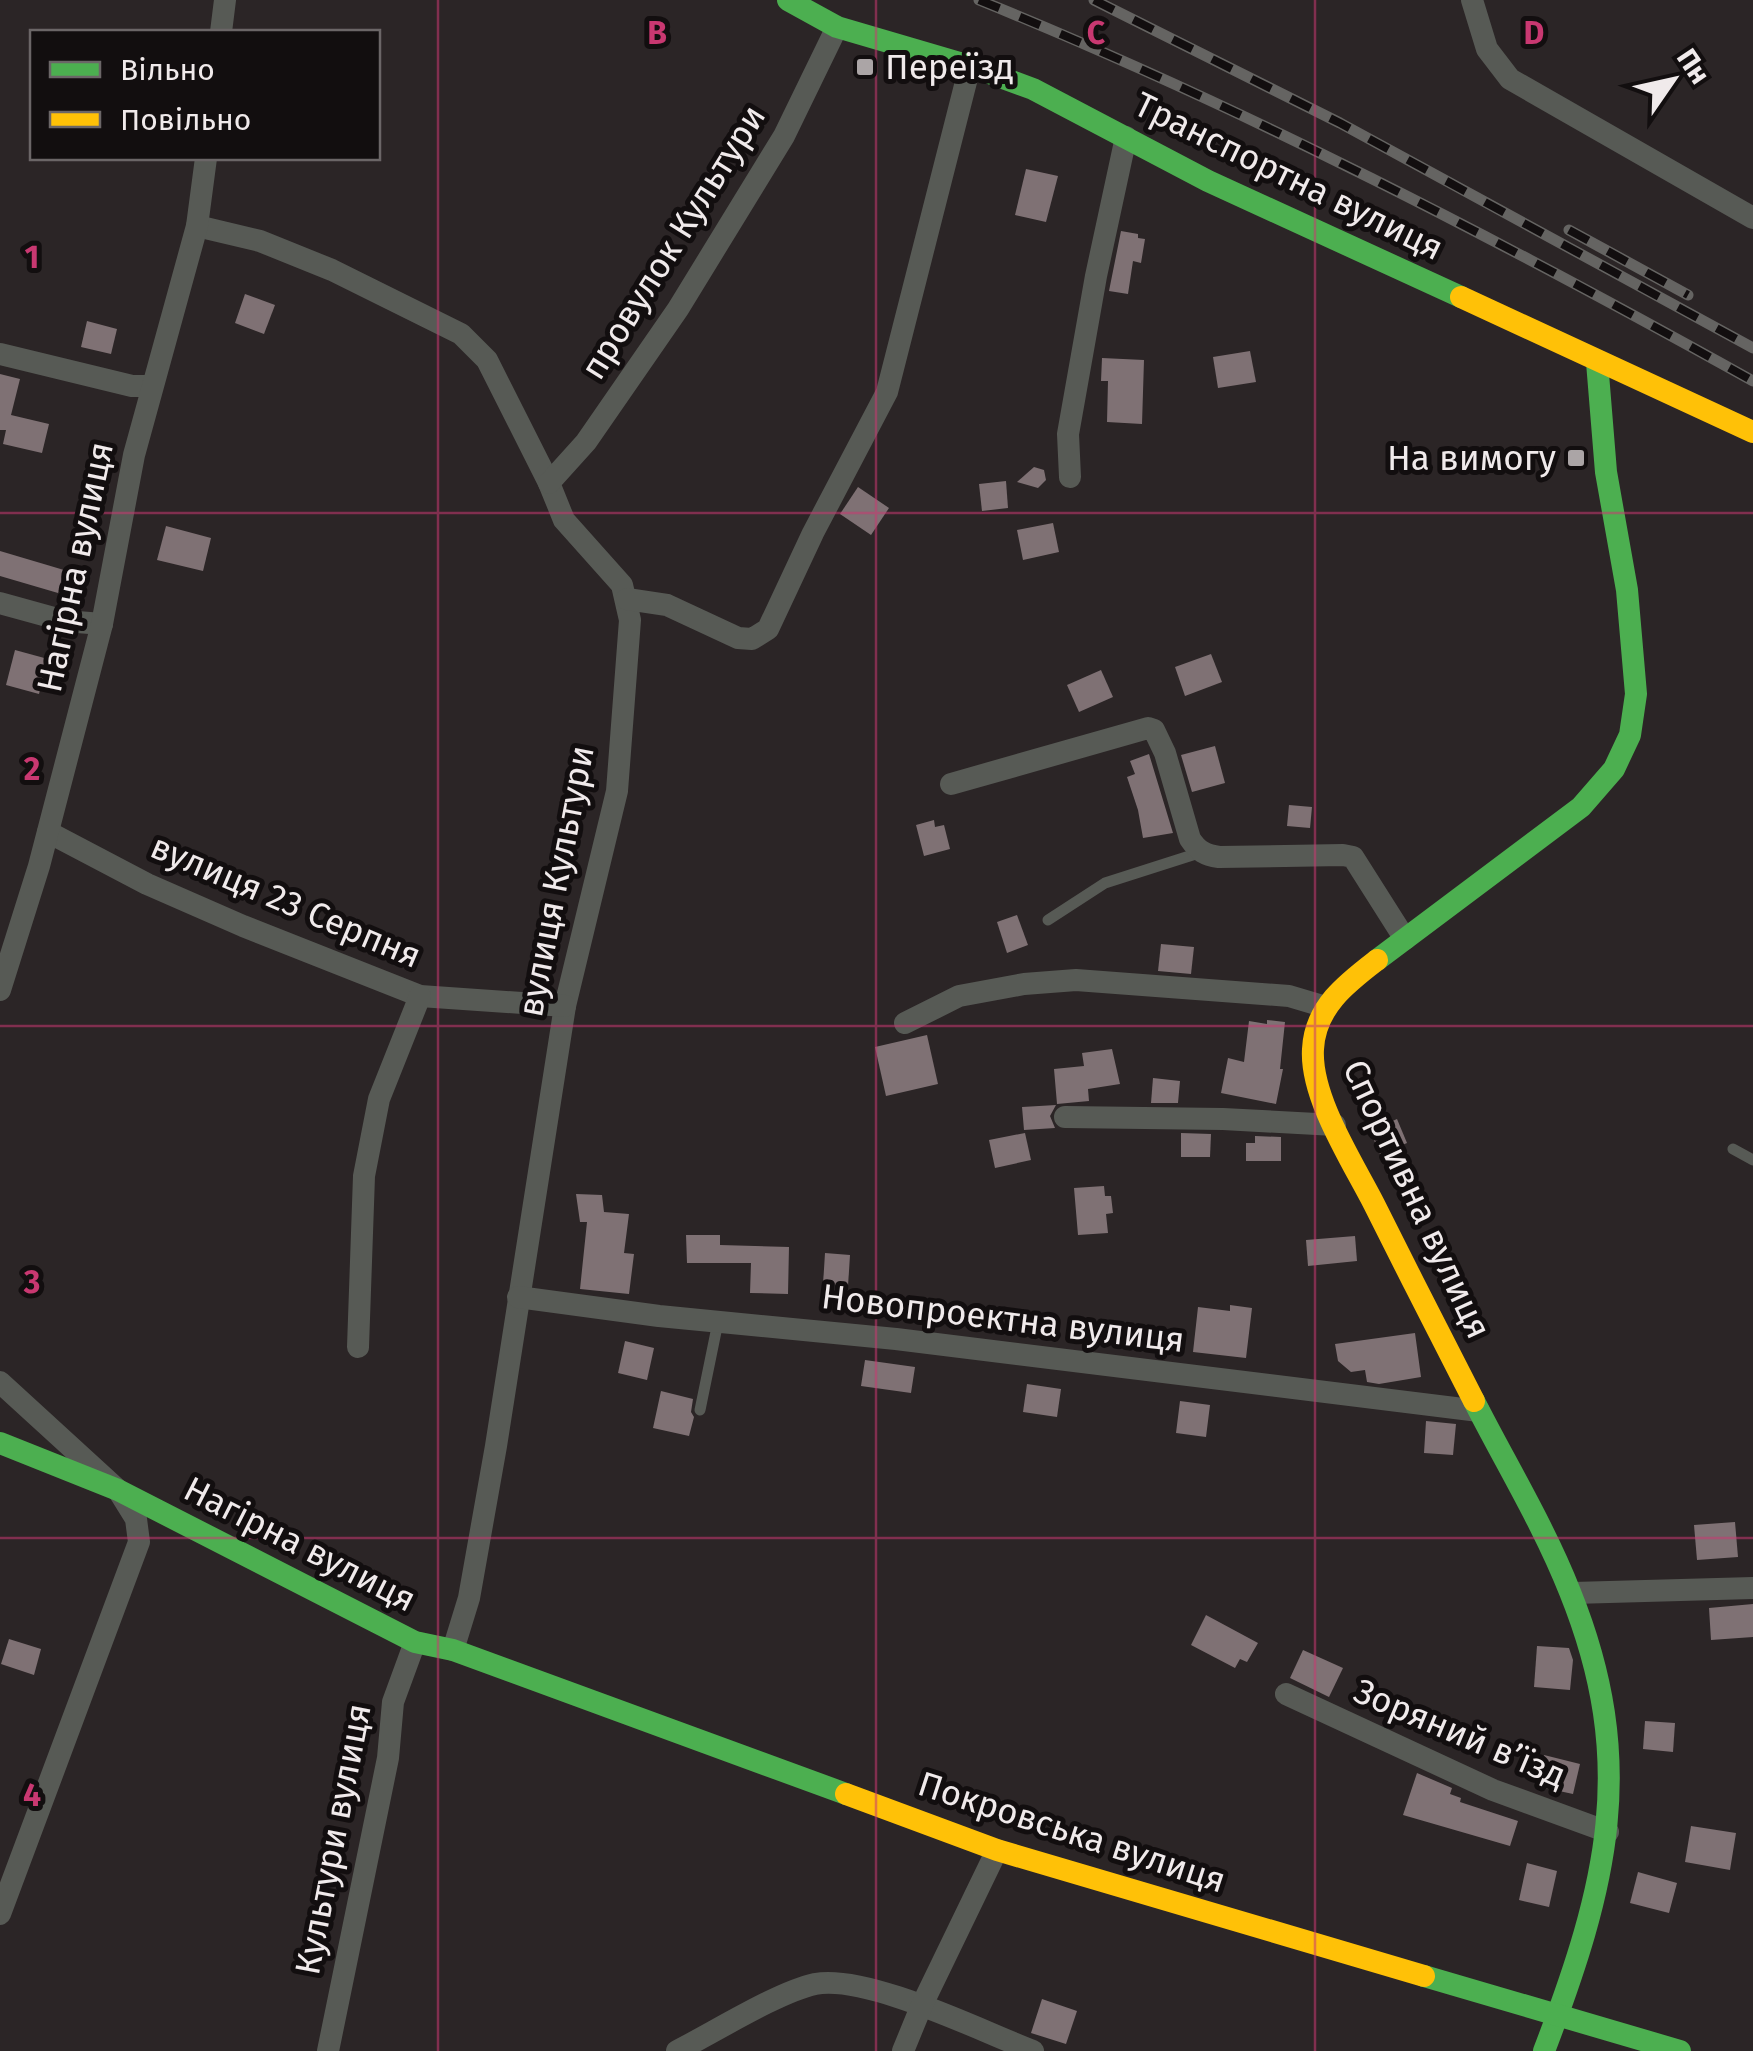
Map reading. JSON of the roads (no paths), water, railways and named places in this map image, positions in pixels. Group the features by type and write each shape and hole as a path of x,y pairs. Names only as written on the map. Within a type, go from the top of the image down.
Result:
{"street":[{"path":"222,30 226,0"},
{"name":"Транспортна вулиця","path":"788,0 838,27 1033,89 1208,181 1753,432"},
{"path":"838,27 850,0"},
{"path":"1472,0 1487,50 1510,79 1753,218"},
{"name":"провулок Культури","path":"550,482 586,442 678,310 784,136 838,27"},
{"path":"198,226 260,240 332,270 461,334 487,360 550,482 564,520 617,577 627,598 667,605 738,638 756,637 768,628 886,392 970,66"},
{"path":"1070,478 1068,434 1126,137"},
{"name":"Нагірна вулиця","path":"0,990 48,832 102,624 134,454 198,226 206,160"},
{"path":"0,354 132,386 152,386"},
{"name":"Спортивна вулиця","path":"1544,2051 1586,1928 1608,1832 1611,1784 1604,1702 1590,1639 1573,1593 1335,1125 1315,1081 1312,1052 1316,1024 1341,987 1581,807 1614,769 1630,735 1636,694 1627,590 1606,472 1597,362"},
{"name":"вулиця Культури","path":"452,1650 469,1598 496,1446 566,1006 617,791 630,620 627,598"},
{"path":"0,602 65,621 102,624"},
{"path":"951,784 1148,728 1158,736 1190,839 1202,852 1219,857 1353,857 1405,939"},
{"name":"вулиця 23 Серпня","path":"48,832 195,905 420,996 566,1006"},
{"path":"905,1023 959,996 1024,984 1076,980 1289,996 1326,1007"},
{"path":"358,1347 364,1176 379,1099 420,996"},
{"path":"1065,1117 1223,1118 1335,1125"},
{"name":"Новопроектна вулиця","path":"518,1296 1479,1411"},
{"name":"Нагірна вулиця","path":"0,1382 118,1490"},
{"name":"Нагірна вулиця","path":"0,1444 118,1490 415,1642 452,1650"},
{"path":"0,1914 139,1542 136,1519 118,1490"},
{"path":"1573,1593 1753,1588"},
{"name":"Культури вулиця","path":"328,2051 388,1758 393,1702 415,1642"},
{"name":"Покровська вулиця","path":"452,1650 997,1850 1680,2051"},
{"name":"Зоряний в’їзд","path":"1286,1694 1493,1790 1608,1832"},
{"path":"903,2051 997,1850"},
{"path":"676,2051 812,1985 848,1984 921,2006 1033,2051"},
{"path":"333,2026 344,2051"}],"lane":[{"path":"1048,920 1105,882 1202,852"},
{"path":"1732,1150 1753,1160"},
{"path":"700,1410 718,1322"}],"railway":[{"path":"979,0 1177,85 1372,178 1753,381"},
{"path":"1094,0 1340,123 1753,348"},
{"path":"1569,230 1688,295"}],"place":[{"name":"Переїзд","path":"865,67"},
{"name":"На вимогу","path":"1576,458"}]}
